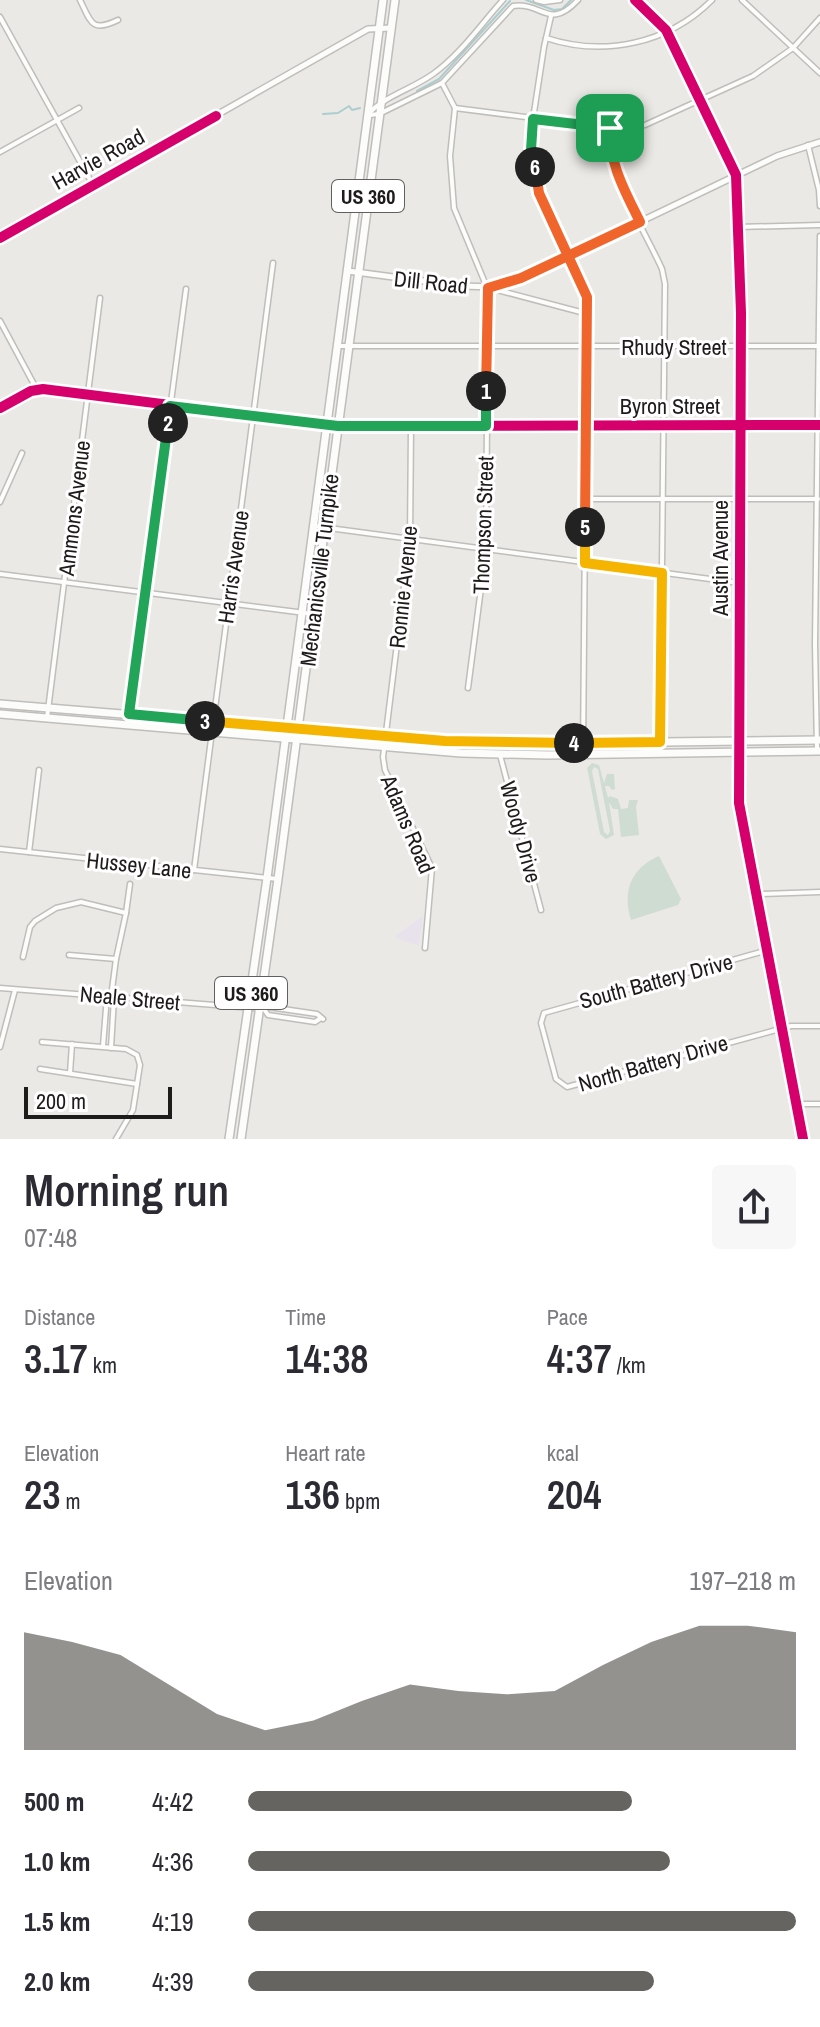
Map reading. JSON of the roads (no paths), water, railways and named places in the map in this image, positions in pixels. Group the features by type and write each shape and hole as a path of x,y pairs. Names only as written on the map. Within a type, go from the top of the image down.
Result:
{"main road":[{"name":"Mechanicsville Turnpike","path":"229,1138 267,878 383,0"},
{"name":"Mechanicsville Turnpike","path":"240,1139 262,1009 395,0"},
{"path":"0,704 476,742 818,740"},
{"path":"0,714 500,755 818,751"}],"street":[{"path":"80,0 97,27 118,20"},
{"path":"367,115 381,101 439,69 503,0"},
{"path":"536,0 560,0"},
{"path":"367,115 379,114 442,83 514,3 551,16 566,12 578,0"},
{"name":"Austin Avenue","path":"635,0 666,30 736,175 741,347 741,818 803,1139"},
{"path":"546,38 562,43 615,48 634,44 690,18 712,0"},
{"path":"742,0 820,73"},
{"path":"551,16 533,119 531,150 539,193 587,297 583,754"},
{"path":"0,17 93,185"},
{"path":"442,83 455,108 610,128 645,125 753,76 793,48 820,18"},
{"path":"379,26 391,28"},
{"name":"Harvie Road","path":"0,238 368,29 379,26"},
{"path":"0,152 79,108"},
{"name":"Thompson Street","path":"455,108 450,156 454,208 488,288 486,550 468,688"},
{"path":"610,128 610,150 618,178 663,277 660,753"},
{"name":"Dill Road","path":"347,271 488,288 511,282 736,175 820,142"},
{"path":"808,145 820,206"},
{"path":"738,227 820,225"},
{"path":"818,751 820,236"},
{"name":"Harris Avenue","path":"194,870 273,263"},
{"path":"488,288 588,314"},
{"path":"128,725 186,289"},
{"name":"Ammons Avenue","path":"47,718 100,298"},
{"path":"0,321 37,390 0,408"},
{"name":"Rhudy Street","path":"336,346 819,346"},
{"name":"Byron Street","path":"37,390 338,426 819,425"},
{"name":"Ronnie Avenue","path":"384,747 410,539 411,427"},
{"path":"0,502 22,453"},
{"path":"586,499 819,499"},
{"path":"312,526 740,583"},
{"path":"0,574 313,614"},
{"name":"Adams Road","path":"384,747 385,770 434,876 425,948"},
{"name":"Woody Drive","path":"500,755 541,910"},
{"path":"29,852 39,770"},
{"name":"Hussey Lane","path":"0,849 278,879"},
{"path":"103,1047 130,884"},
{"path":"757,894 820,892"},
{"path":"23,957 30,927 56,908 81,902 126,913"},
{"name":"South Battery Drive","path":"544,1013 768,950"},
{"path":"69,955 116,959"},
{"name":"Neale Street","path":"0,988 262,1009 268,1015 315,1022 322,1019"},
{"path":"0,1047 15,990"},
{"path":"111,997 111,1048"},
{"name":"North Battery Drive","path":"544,1013 541,1023 556,1079 567,1087 791,1026 820,1026"},
{"path":"42,1042 126,1049 137,1055 140,1065 133,1110 116,1139"},
{"path":"70,1074 72,1044"},
{"path":"40,1069 137,1084"},
{"path":"797,1104 820,1104"},
{"path":"229,1138 240,1139"}],"waterway":[{"path":"526,0 554,10 562,9 571,0"},
{"path":"417,91 439,79 510,1"},
{"path":"323,114 338,113 349,106 352,110 360,108"}]}
